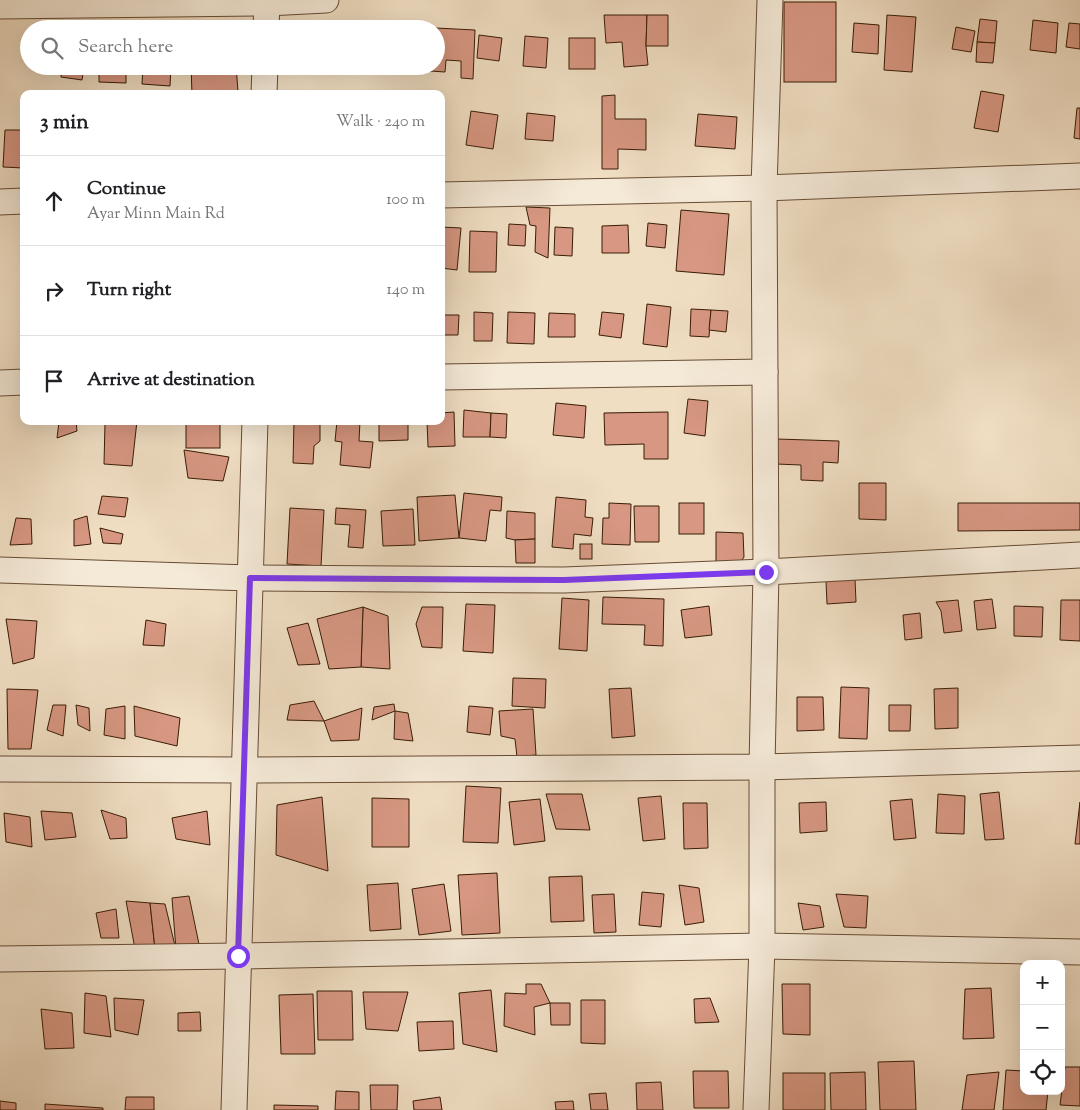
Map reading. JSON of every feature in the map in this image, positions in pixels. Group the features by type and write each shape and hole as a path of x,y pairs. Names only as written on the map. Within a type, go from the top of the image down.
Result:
{"street":[{"path":"0,6 326,0"},
{"path":"756,1110 762,946 762,767 766,572 764,188 770,0"},
{"path":"266,20 267,1"},
{"path":"264,90 265,75"},
{"path":"445,195 764,188 1080,176"},
{"path":"0,202 20,201"},
{"path":"445,377 764,372"},
{"path":"0,383 20,382"},
{"path":"234,1110 255,425"},
{"path":"0,570 250,578 564,580 766,572 1080,555"},
{"path":"0,769 244,770 762,767 1080,758"},
{"path":"0,959 762,946 1080,952"}],"building":[{"path":"784,2 836,2 836,82 784,82"},
{"path":"604,15 647,15 646,46 648,65 624,67 622,42 606,43"},
{"path":"647,15 668,15 668,46 646,46"},
{"path":"887,15 916,17 912,72 884,70"},
{"path":"980,19 997,21 995,43 977,42"},
{"path":"1033,20 1058,23 1056,53 1030,50"},
{"path":"854,23 879,25 878,54 852,52"},
{"path":"1069,23 1080,24 1080,49 1066,47"},
{"path":"956,27 975,31 971,52 952,49"},
{"path":"445,28 475,30 473,79 461,78 461,61 446,60 445,72"},
{"path":"479,35 502,38 499,61 477,58"},
{"path":"525,36 548,38 546,68 523,66"},
{"path":"569,38 595,38 595,69 569,69"},
{"path":"977,42 995,43 993,63 976,62"},
{"path":"61,75 83,75 82,80 61,77"},
{"path":"99,75 126,75 126,83 99,82"},
{"path":"142,75 171,75 170,86 142,84"},
{"path":"191,75 237,75 238,90 192,90"},
{"path":"981,91 1004,95 998,132 974,128"},
{"path":"615,95 615,119 646,119 646,150 618,149 618,169 602,169 602,96"},
{"path":"1077,108 1080,108 1080,139 1074,138"},
{"path":"471,111 498,115 493,149 466,145"},
{"path":"527,113 555,116 553,141 525,139"},
{"path":"698,114 737,117 735,149 695,146"},
{"path":"5,130 20,130 20,168 3,167"},
{"path":"526,207 550,208 548,258 535,252 536,226 530,225"},
{"path":"681,210 729,214 724,275 676,271"},
{"path":"648,223 667,225 665,248 646,246"},
{"path":"509,224 526,225 525,246 508,245"},
{"path":"628,225 629,253 602,253 602,226"},
{"path":"445,227 461,228 457,270 445,268"},
{"path":"555,227 573,228 572,256 554,255"},
{"path":"470,231 497,232 496,272 469,272"},
{"path":"647,304 671,307 667,347 643,344"},
{"path":"691,309 711,310 709,337 690,336"},
{"path":"711,310 728,311 726,332 709,330"},
{"path":"474,312 493,313 492,341 474,341"},
{"path":"508,312 535,313 534,344 507,343"},
{"path":"602,312 624,314 621,338 599,335"},
{"path":"549,313 575,314 575,337 548,337"},
{"path":"445,315 459,315 458,335 445,335"},
{"path":"688,399 708,401 705,436 684,433"},
{"path":"556,403 586,406 584,438 553,435"},
{"path":"464,410 491,413 490,437 463,437"},
{"path":"454,412 455,446 428,447 427,425 445,425 445,413"},
{"path":"668,412 668,459 644,459 644,444 605,445 604,413"},
{"path":"491,413 507,414 506,438 490,437"},
{"path":"59,425 76,425 77,431 57,438"},
{"path":"105,425 137,425 132,466 104,464"},
{"path":"186,425 220,425 220,448 186,448"},
{"path":"294,425 320,425 320,441 314,446 313,464 293,463"},
{"path":"337,425 360,425 359,441 373,442 370,468 340,465 342,442 335,441"},
{"path":"379,425 408,425 408,440 379,441"},
{"path":"777,439 839,441 838,463 823,462 823,481 801,480 801,465 776,464"},
{"path":"184,450 229,457 223,481 188,478"},
{"path":"859,483 886,483 886,520 859,519"},
{"path":"464,493 502,497 501,511 490,510 486,541 459,538"},
{"path":"455,495 459,538 419,541 417,497"},
{"path":"102,496 128,498 125,517 98,514"},
{"path":"556,497 586,500 585,517 593,518 591,536 574,534 573,549 552,547"},
{"path":"609,503 631,504 630,545 602,544 603,518 609,518"},
{"path":"679,503 704,503 704,534 679,534"},
{"path":"958,503 1080,503 1080,530 958,531"},
{"path":"634,506 659,506 659,542 635,542"},
{"path":"290,508 324,510 321,566 287,564"},
{"path":"336,508 366,510 363,548 348,547 350,525 335,524"},
{"path":"413,509 415,545 383,546 381,511"},
{"path":"507,511 535,513 535,539 515,540 506,538"},
{"path":"87,516 91,544 74,546 74,520"},
{"path":"16,518 31,519 32,544 10,545"},
{"path":"100,528 123,534 121,544 103,543"},
{"path":"716,532 743,533 744,557 738,566 716,565"},
{"path":"535,539 535,563 516,563 515,540"},
{"path":"580,544 592,544 592,559 580,559"},
{"path":"855,579 856,602 827,604 826,581"},
{"path":"603,597 664,599 663,646 644,645 645,625 602,624"},
{"path":"562,598 589,600 587,651 559,649"},
{"path":"992,599 996,628 977,630 974,601"},
{"path":"958,600 962,631 944,633 941,611 936,602"},
{"path":"1061,600 1080,600 1080,641 1060,640"},
{"path":"466,604 495,605 493,653 463,651"},
{"path":"709,606 712,635 685,638 681,610"},
{"path":"1014,606 1043,607 1042,637 1014,636"},
{"path":"363,607 388,616 390,669 361,667"},
{"path":"363,607 361,667 329,669 317,619"},
{"path":"422,607 443,607 442,648 422,647 416,624"},
{"path":"920,613 922,638 905,640 903,615"},
{"path":"6,619 37,621 34,658 13,664"},
{"path":"146,620 166,624 164,646 143,645"},
{"path":"308,623 320,664 298,665 287,628"},
{"path":"513,678 546,679 545,708 512,706"},
{"path":"841,687 869,688 867,739 839,738"},
{"path":"631,688 635,736 612,738 609,689"},
{"path":"958,688 958,728 935,729 934,689"},
{"path":"7,689 38,690 31,749 8,749"},
{"path":"797,697 823,697 824,730 797,731"},
{"path":"314,701 324,721 287,720 290,705"},
{"path":"394,704 395,711 372,720 374,707"},
{"path":"53,705 66,705 63,736 47,730"},
{"path":"76,705 89,708 90,731 78,725"},
{"path":"889,705 911,705 910,731 889,731"},
{"path":"125,706 125,739 104,735 106,709"},
{"path":"134,706 180,718 177,746 135,736"},
{"path":"469,706 493,708 490,735 467,732"},
{"path":"362,708 359,740 331,741 324,721"},
{"path":"533,709 536,755 517,757 515,739 501,736 499,711"},
{"path":"395,711 408,713 413,741 394,739"},
{"path":"466,786 501,788 498,843 463,842"},
{"path":"999,792 1004,839 985,840 980,794"},
{"path":"546,794 582,794 590,830 556,829"},
{"path":"938,794 965,796 964,834 936,833"},
{"path":"661,796 665,839 643,841 638,798"},
{"path":"322,797 328,871 276,855 277,805"},
{"path":"372,798 409,799 409,847 372,847"},
{"path":"540,799 545,841 514,845 509,802"},
{"path":"912,799 916,838 894,840 890,801"},
{"path":"826,802 827,831 800,833 799,803"},
{"path":"1080,802 1080,844 1075,844"},
{"path":"683,803 707,803 708,848 684,849"},
{"path":"101,810 126,818 127,838 110,839"},
{"path":"41,811 72,813 76,837 45,840"},
{"path":"207,811 210,845 176,839 172,818"},
{"path":"4,813 30,817 32,847 6,842"},
{"path":"497,873 500,933 462,935 458,875"},
{"path":"582,876 584,921 551,922 549,877"},
{"path":"398,883 401,929 370,931 367,885"},
{"path":"444,884 451,931 419,935 412,889"},
{"path":"679,885 699,888 704,922 685,925"},
{"path":"642,892 664,894 661,927 639,925"},
{"path":"614,894 616,932 594,933 592,895"},
{"path":"836,894 868,896 866,928 844,927"},
{"path":"189,896 200,949 176,950 172,898"},
{"path":"126,901 150,903 155,949 135,949"},
{"path":"150,903 165,904 176,950 155,949"},
{"path":"798,903 820,906 824,927 803,930"},
{"path":"116,909 119,938 101,938 96,913"},
{"path":"526,984 541,984 550,1003 534,1007 535,1035 504,1026 505,993 526,994"},
{"path":"782,984 810,984 810,1035 783,1034"},
{"path":"991,988 994,1038 963,1039 965,989"},
{"path":"491,990 497,1052 463,1044 459,993"},
{"path":"317,991 352,991 353,1040 318,1040"},
{"path":"363,992 408,992 398,1031 366,1029"},
{"path":"85,993 106,996 111,1037 84,1033"},
{"path":"313,994 315,1054 281,1054 279,995"},
{"path":"114,998 144,1000 138,1035 115,1030"},
{"path":"710,998 719,1022 695,1023 694,999"},
{"path":"581,1000 605,1000 605,1044 581,1043"},
{"path":"550,1003 570,1003 570,1025 551,1025"},
{"path":"41,1009 72,1013 74,1048 45,1049"},
{"path":"200,1012 201,1031 178,1031 178,1013"},
{"path":"453,1021 454,1049 419,1051 417,1022"},
{"path":"914,1061 916,1110 880,1110 878,1062"},
{"path":"1065,1067 1080,1067 1080,1106 1060,1105 1061,1095 1065,1095"},
{"path":"1006,1070 1020,1071 1020,1095 1048,1095 1046,1110 1003,1110"},
{"path":"693,1071 728,1071 729,1108 694,1108"},
{"path":"865,1072 866,1110 831,1110 830,1073"},
{"path":"999,1072 994,1110 962,1110 967,1075"},
{"path":"783,1073 825,1073 825,1110 783,1110"},
{"path":"661,1082 663,1110 637,1110 636,1083"},
{"path":"370,1085 398,1085 397,1110 371,1110"},
{"path":"336,1091 359,1092 359,1110 335,1110"},
{"path":"606,1093 608,1110 591,1110 589,1094"},
{"path":"126,1097 154,1097 154,1110 125,1110"},
{"path":"440,1097 442,1110 414,1110 413,1101"},
{"path":"0,1101 16,1103 16,1110 0,1110"},
{"path":"573,1101 574,1110 556,1110 555,1102"},
{"path":"45,1104 103,1108 103,1110 45,1110"},
{"path":"274,1105 318,1106 318,1110 274,1110"}],"route":[{"path":"238,956 250,578 564,580 766,572"}]}
